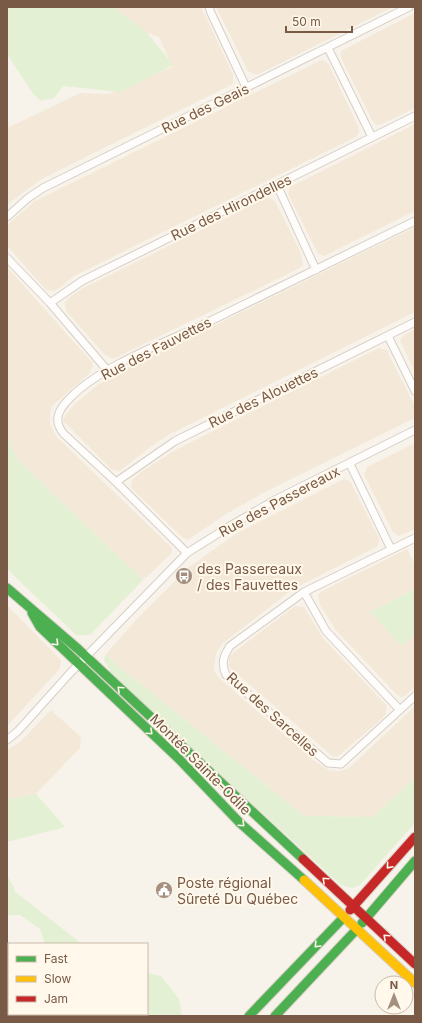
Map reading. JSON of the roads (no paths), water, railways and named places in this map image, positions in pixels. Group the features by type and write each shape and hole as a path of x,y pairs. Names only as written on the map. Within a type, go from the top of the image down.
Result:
{"main road":[{"name":"Montée Sainte-Odile","path":"7,588 32,613 40,627 179,759 240,823 415,983"},
{"name":"Montée Sainte-Odile","path":"32,613 44,619 86,657 415,964"},
{"path":"249,1016 344,917 415,837"},
{"path":"275,1016 357,929 415,861"}],"street":[{"path":"210,7 211,13 246,87"},
{"name":"Rue des Geais","path":"7,217 28,198 42,188 409,7"},
{"path":"328,48 372,137"},
{"name":"Rue des Hirondelles","path":"50,303 82,281 415,116"},
{"path":"276,184 316,270"},
{"name":"Rue des Fauvettes","path":"187,554 116,482 58,427 58,417 62,407 72,396 107,370 415,221"},
{"path":"7,258 50,303 107,370"},
{"name":"Rue des Alouettes","path":"116,482 175,441 415,322"},
{"path":"388,336 415,391"},
{"name":"Rue des Passereaux","path":"7,740 18,731 78,664 187,554 230,526 275,500 350,464 415,430"},
{"path":"350,464 391,549"},
{"name":"Rue des Sarcelles","path":"415,538 304,592 230,646 224,656 222,665 226,675 328,763 335,765 341,764 415,696"},
{"path":"304,592 326,631 400,710"}],"place":[{"name":"des Passereaux / des Fauvettes","path":"184,576"},
{"name":"Poste régional Sûreté Du Québec","path":"164,890"}]}
